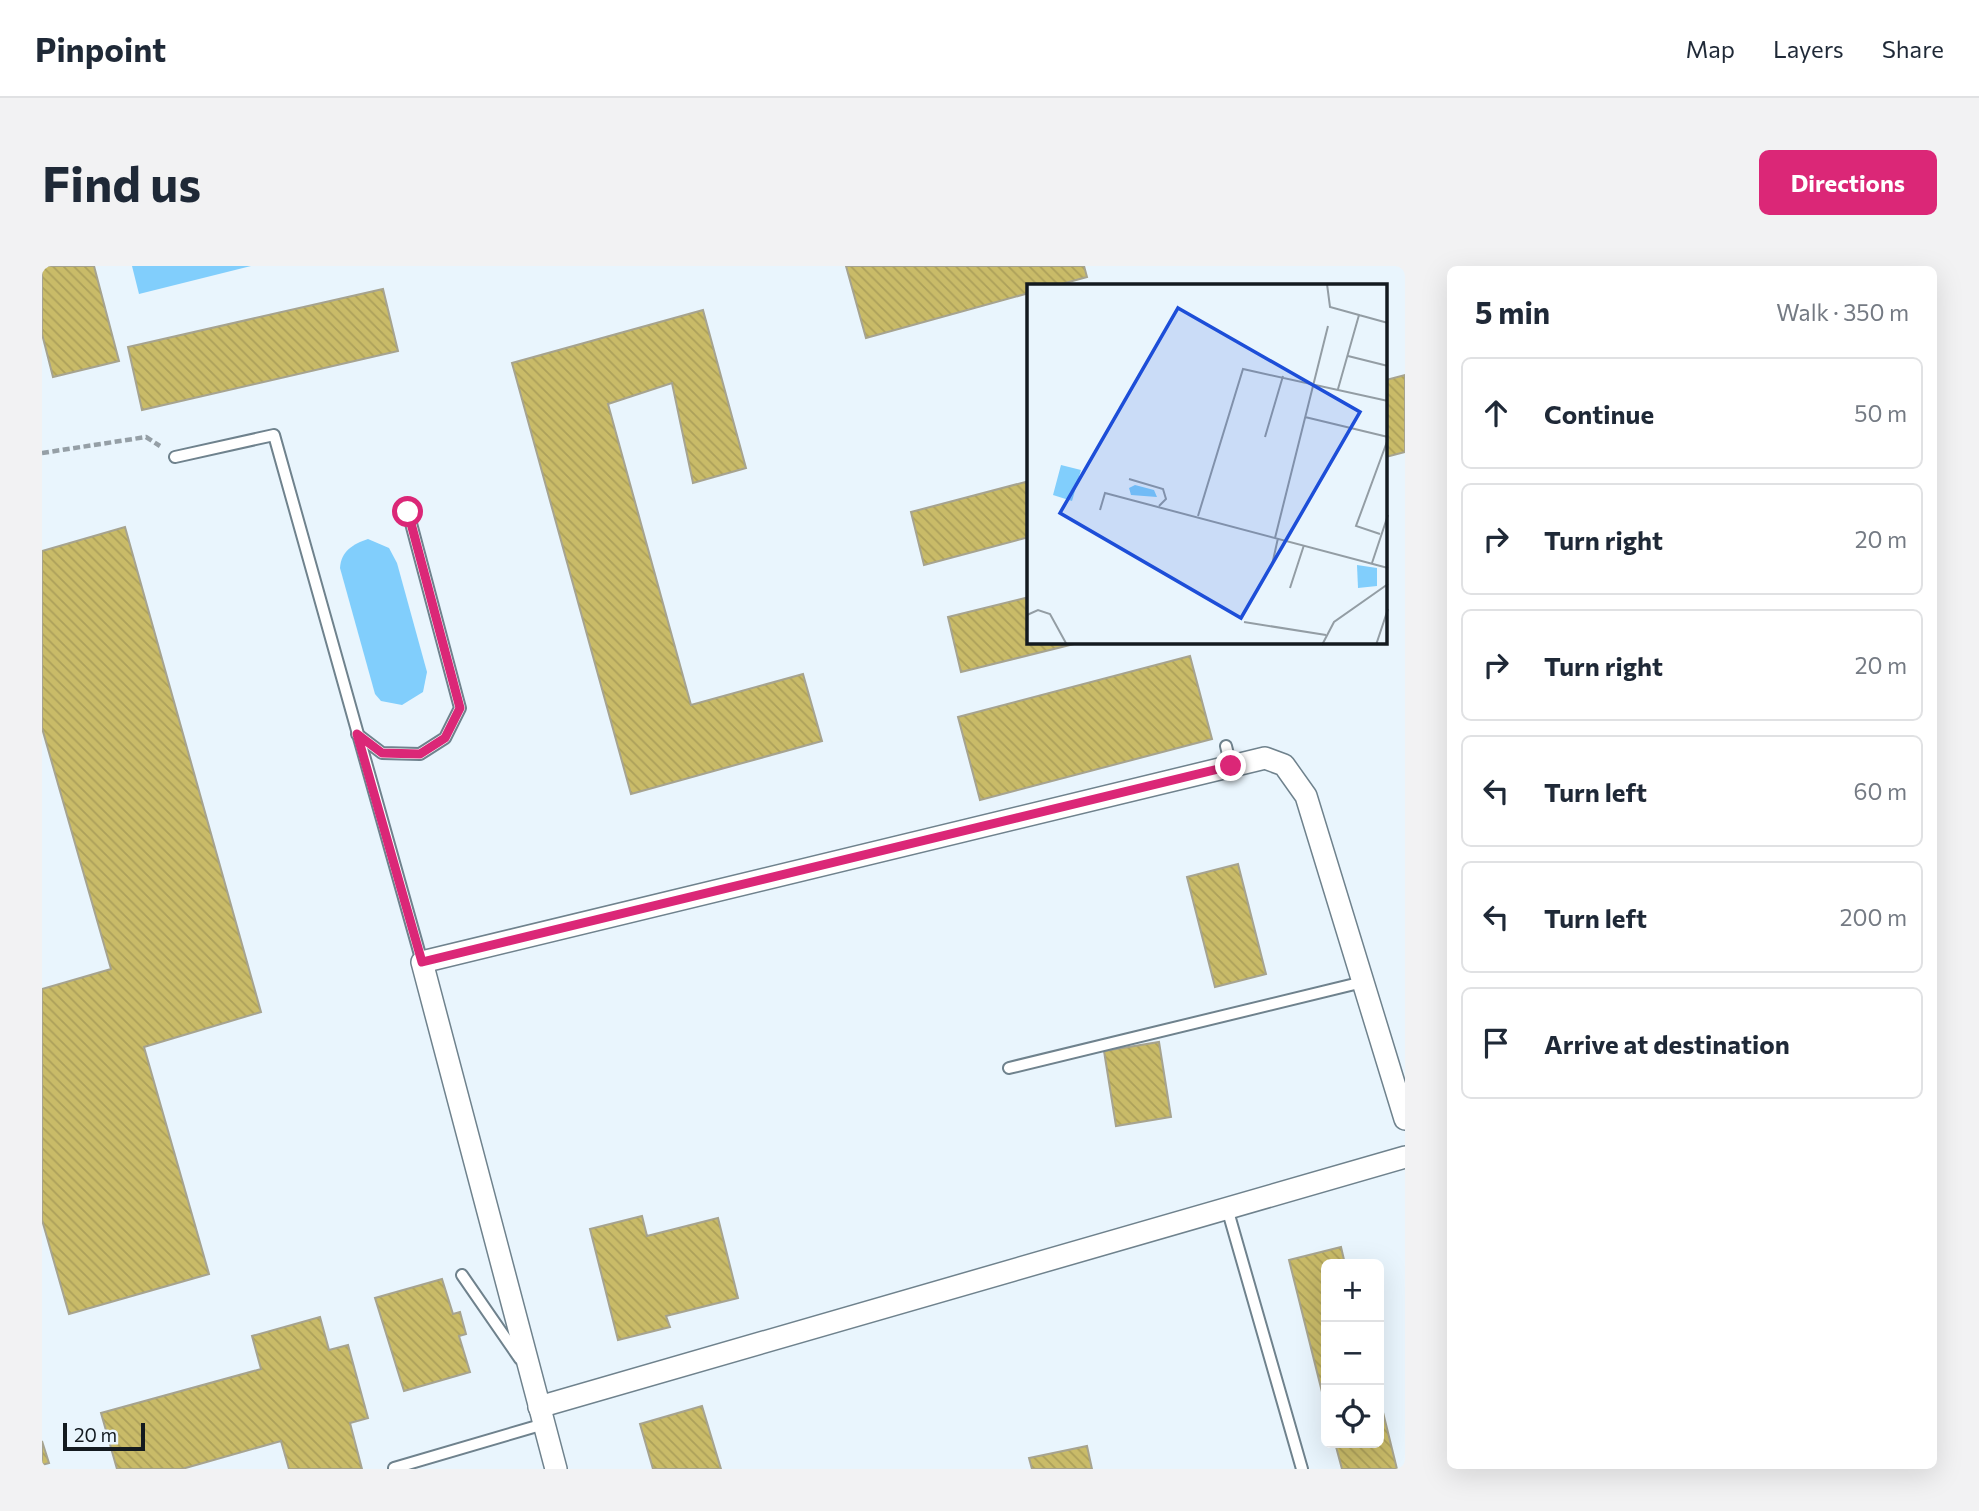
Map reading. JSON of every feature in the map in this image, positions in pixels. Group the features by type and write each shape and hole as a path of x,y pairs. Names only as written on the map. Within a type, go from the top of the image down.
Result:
{"street":[{"path":"556,1469 422,962 1228,757 1265,758 1284,765 1306,796 1405,1119"},
{"path":"542,1416 1227,1208 1405,1157"}],"lane":[{"path":"175,457 274,435 422,962"},
{"path":"357,734 382,753 420,754 445,738 460,708 408,512"},
{"path":"1009,1069 1363,982"},
{"path":"1227,1208 1301,1469"},
{"path":"462,1275 530,1374"},
{"path":"394,1468 542,1416"}],"path":[{"path":"42,453 146,437 175,457"}],"shaded area":[{"path":"132,266 251,266 139,294"},
{"path":"368,539 389,548 397,563 427,672 423,692 402,705 381,701 375,694 340,568 349,549"}],"building":[{"path":"42,266 94,266 119,361 53,377 42,334"},
{"path":"846,266 1084,266 1087,277 1062,284 1027,284 1027,294 866,338"},
{"path":"383,289 398,351 142,410 128,347"},
{"path":"703,310 746,468 693,483 672,383 608,404 691,705 803,674 822,741 631,794 512,363"},
{"path":"1405,375 1405,452 1388,456 1388,379"},
{"path":"1027,482 1027,538 924,565 911,512"},
{"path":"125,527 261,1012 144,1047 209,1274 69,1314 42,1220 42,989 111,969 42,728 42,551"},
{"path":"1027,597 1027,644 1074,644 961,672 948,617"},
{"path":"1190,656 1212,739 980,800 958,717"},
{"path":"1238,864 1266,974 1215,987 1187,877"},
{"path":"1159,1042 1171,1117 1116,1126 1104,1051"},
{"path":"642,1216 647,1236 718,1218 738,1298 666,1316 670,1327 618,1340 590,1229"},
{"path":"1341,1247 1344,1259 1321,1259 1321,1388 1289,1260"},
{"path":"442,1279 453,1314 460,1312 466,1334 459,1336 470,1372 404,1391 375,1298"},
{"path":"320,1317 329,1350 348,1345 368,1418 350,1423 362,1469 289,1469 281,1441 182,1469 117,1469 101,1413 261,1369 252,1336"},
{"path":"702,1406 721,1469 653,1469 640,1424"},
{"path":"1384,1416 1397,1469 1342,1469 1336,1448 1384,1448"},
{"path":"42,1441 49,1463 42,1465"},
{"path":"1087,1446 1092,1469 1032,1469 1029,1458"}],"route":[{"path":"408,512 460,708 445,738 420,754 382,753 357,734 422,962 1231,766"}]}
